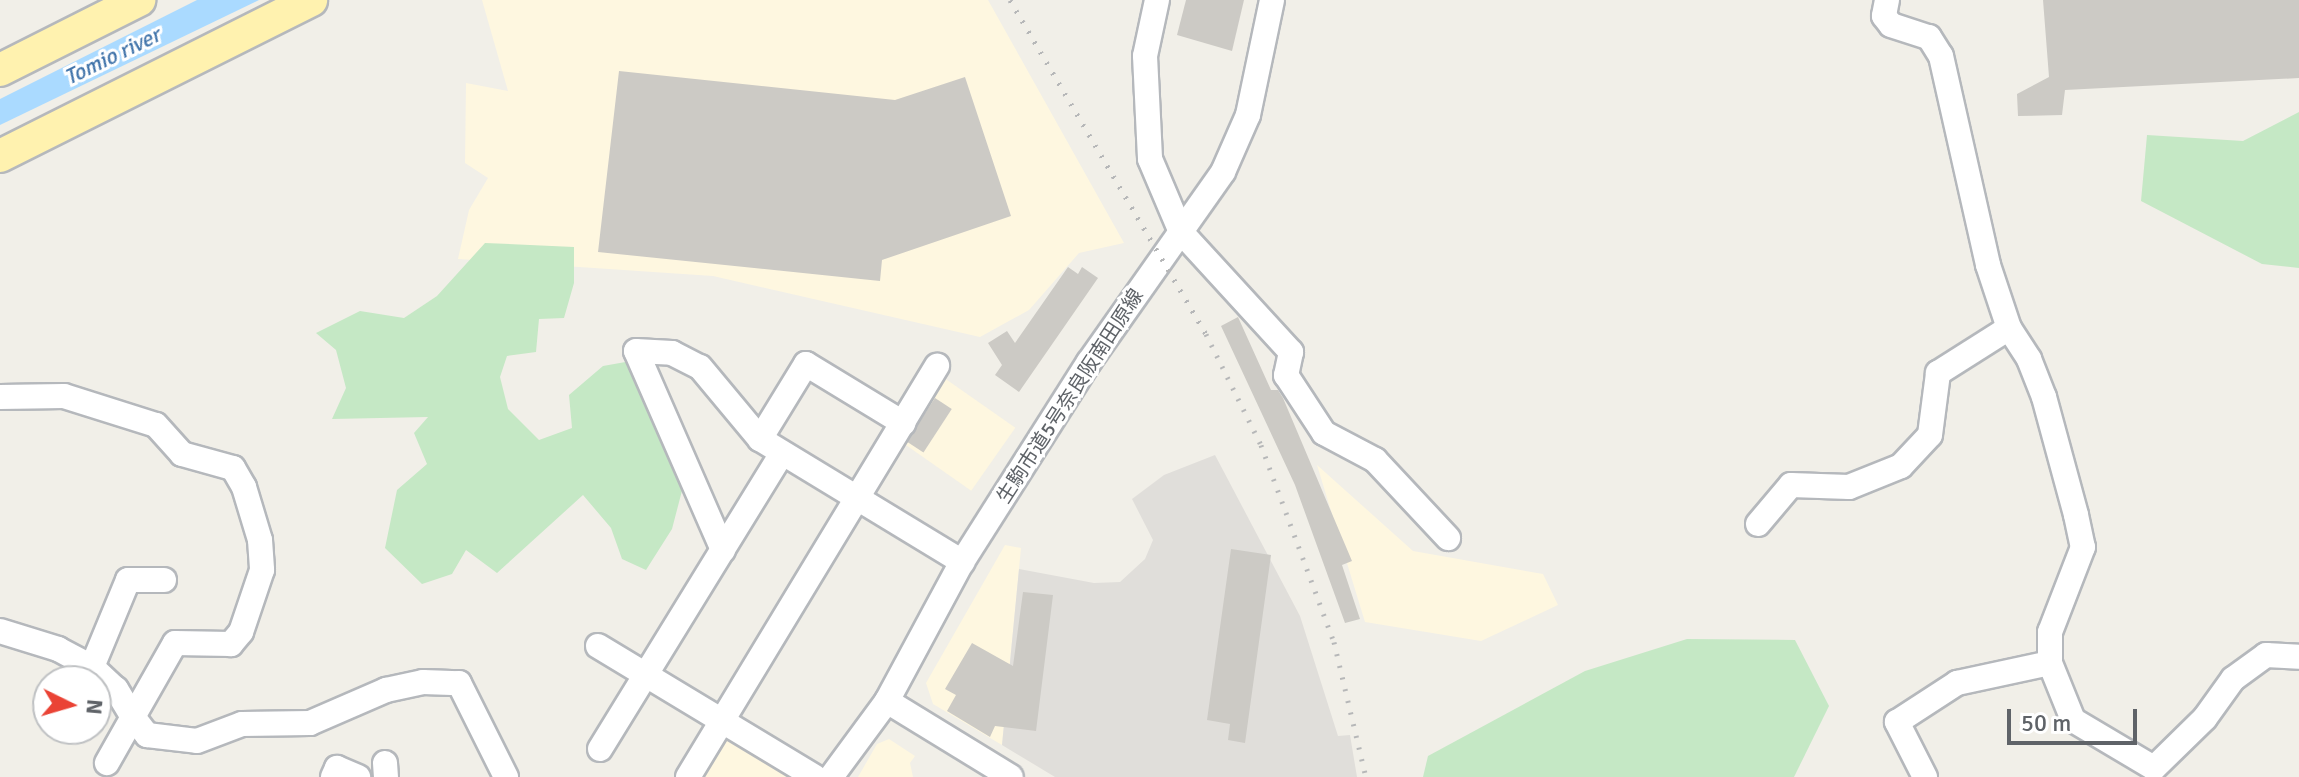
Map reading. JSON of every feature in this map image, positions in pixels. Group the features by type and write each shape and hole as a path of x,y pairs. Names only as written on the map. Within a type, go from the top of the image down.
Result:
{"main road":[{"path":"0,70 139,0"},
{"path":"0,156 301,2"}],"street":[{"path":"1157,0 1145,56 1150,159 1181,232 1291,352 1286,375 1324,433 1375,460 1448,538"},
{"name":"生駒市道5号奈良阪南田原線","path":"831,777 887,701 962,562 1223,172 1248,115 1272,0"},
{"path":"1887,0 1884,16 1891,25 1936,42 1952,87 1988,265 2009,328 2029,359 2044,397 2083,547 2050,632 2050,663 2073,720 2156,773 2205,718 2233,679 2266,655 2299,657"},
{"path":"1758,524 1791,485 1849,487 1901,466 1930,435 1938,373 2009,328"},
{"path":"723,550 636,351 672,353 700,367 760,439 962,562"},
{"path":"760,439 806,364 903,423"},
{"path":"688,777 937,366"},
{"path":"0,397 64,396 156,425 182,454 233,468 244,487 260,540 262,570 241,632 231,644 175,643 107,763"},
{"path":"600,749 782,453"},
{"path":"93,665 128,580 164,580"},
{"path":"5,639 58,649 88,665"},
{"path":"598,646 815,777"},
{"path":"1925,777 1897,722 1957,683 2050,663"},
{"path":"112,685 147,735 197,741 242,724 325,719 358,698 386,690 423,682 459,683 506,777"},
{"path":"887,701 1011,777"},
{"path":"333,777 337,768 358,777"}],"shaded area":[{"path":"482,0 988,0 1124,243 1079,253 1029,310 980,337 713,276 458,259 469,210 488,178 465,163 466,83 508,91"},
{"path":"940,375 1015,428 971,491 896,438"},
{"path":"1215,455 1300,616 1338,736 1350,735 1357,777 1055,777 1002,745 1019,569 1094,583 1120,582 1145,559 1153,540 1132,499 1164,475"},
{"path":"1317,465 1413,551 1543,574 1558,605 1481,641 1365,622"},
{"path":"1005,545 1021,548 1002,745 933,704 926,683"},
{"path":"733,738 792,777 697,777 719,740"},
{"path":"889,739 915,756 910,763 913,777 858,777 877,744"}],"green space":[{"path":"2299,112 2299,268 2262,264 2141,201 2147,135 2243,141"},
{"path":"485,243 574,247 574,283 564,318 539,319 536,352 507,356 500,377 508,409 539,440 572,428 569,395 603,366 631,361 684,483 672,529 646,570 622,559 611,528 583,495 497,573 466,550 452,574 422,584 385,548 397,490 427,464 414,433 428,417 332,419 346,388 336,350 316,333 360,311 404,318 437,296"},
{"path":"1687,639 1795,640 1829,706 1794,777 1423,777 1428,756 1585,671"}],"water":[{"name":"Tomio river","path":"197,0 259,0 0,125 0,99"}],"building":[{"path":"1186,0 1244,0 1232,51 1177,35"},
{"path":"2043,0 2299,0 2299,78 2065,90 2062,115 2018,116 2017,94 2049,77"},
{"path":"619,71 895,100 965,77 1011,216 882,260 880,281 598,252"},
{"path":"1068,267 1078,274 1082,267 1098,278 1019,392 995,375 1002,365 988,343 1007,331 1015,343"},
{"path":"1238,317 1271,390 1278,390 1283,398 1352,561 1342,565 1360,619 1345,623 1295,485 1221,326"},
{"path":"935,398 952,409 923,453 907,442"},
{"path":"1231,549 1271,555 1245,743 1228,740 1230,724 1207,720"},
{"path":"1023,592 1053,595 1036,731 995,726 990,737 947,711 956,695 945,689 972,643 1013,666"}],"railway":[{"path":"1010,0 1206,334 1261,445 1334,642 1366,777"}]}
